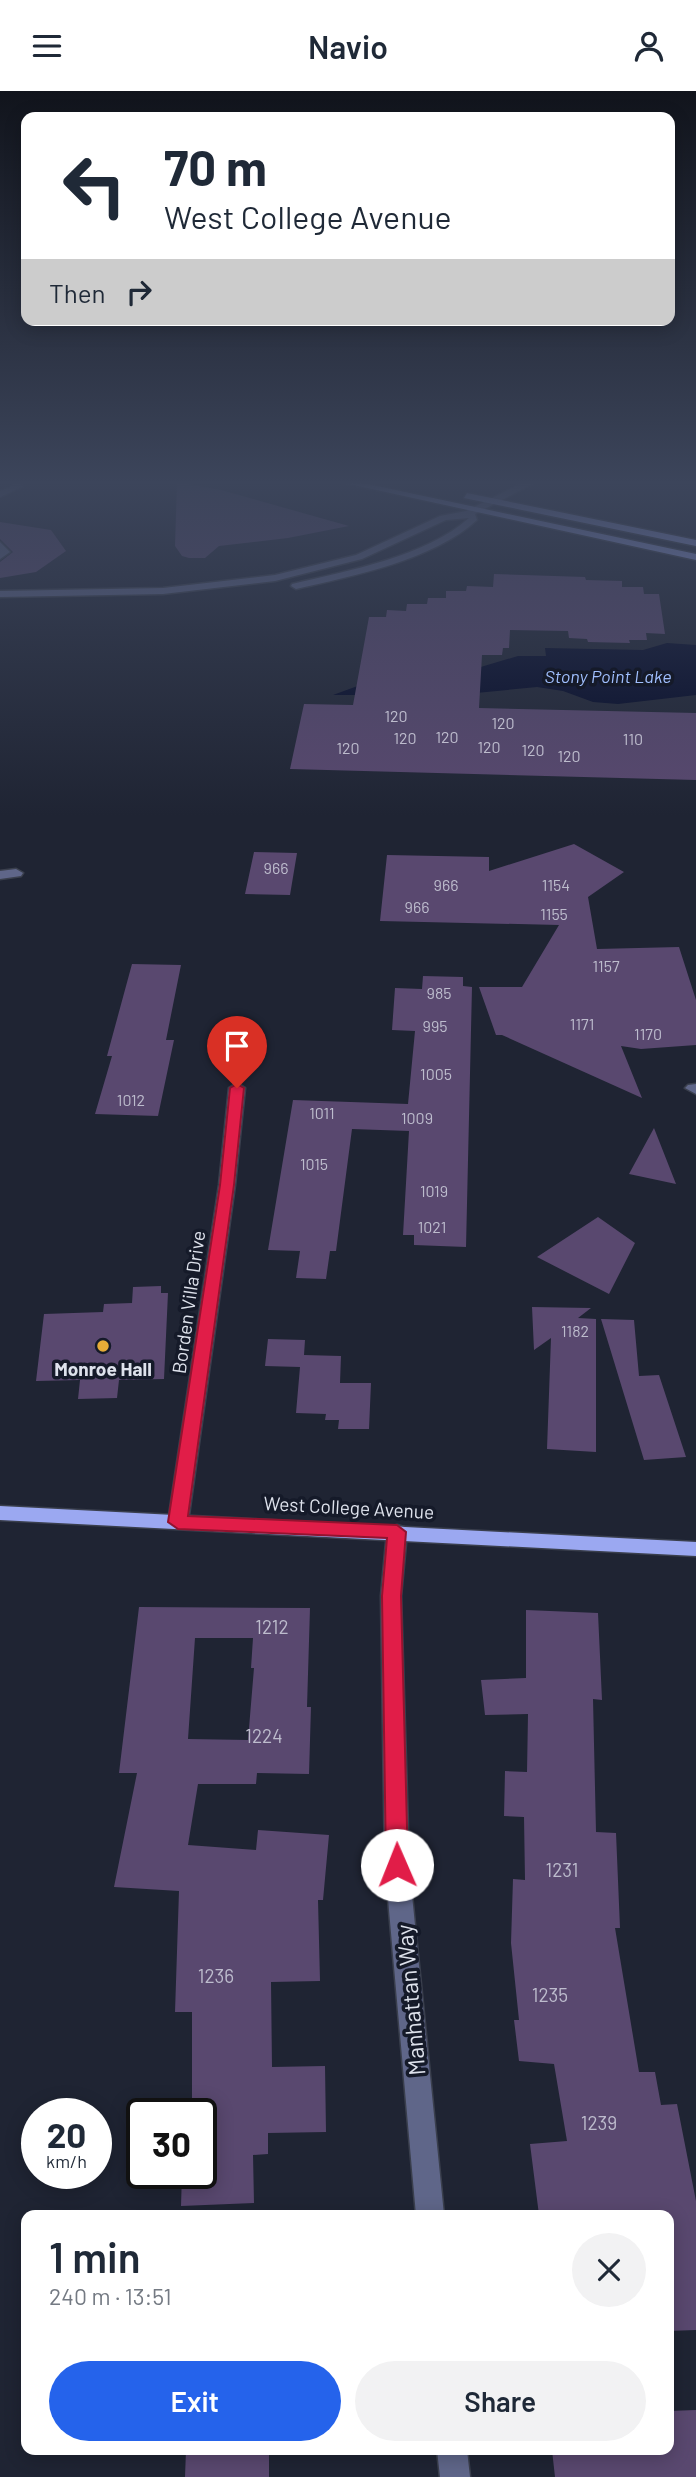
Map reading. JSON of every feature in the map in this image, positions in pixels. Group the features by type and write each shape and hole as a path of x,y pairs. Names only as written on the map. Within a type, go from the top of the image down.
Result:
{"main road":[{"name":"West College Avenue","path":"0,1513 696,1549"}],"street":[{"path":"0,594 35,593"},
{"path":"0,604 112,604 226,596"},
{"path":"0,875 16,873"},
{"name":"Borden Villa Drive","path":"178,1522 227,1185 237,1088"},
{"name":"Manhattan Way","path":"397,1532 391,1596 397,1865 430,2210"},
{"path":"453,2455 455,2477"}],"water":[{"name":"Stony Point Lake","path":"667,643 696,645 696,695 618,704 593,702 563,691 537,687 455,695 333,695 363,684 464,672 518,656 546,656 545,648 643,650"}],"building":[{"path":"446,593 659,594 665,634 646,633 647,640 629,640 630,643 588,642 587,639 569,638 568,631 510,630 509,648 503,648 502,655 482,655 479,708 696,713 696,780 290,769 304,704 353,705 369,617 386,617 387,610 406,611 407,604 427,604 428,598 446,598"},
{"path":"574,844 624,872 588,897 597,949 679,947 696,1000 696,1045 641,1049 621,1046 642,1098 502,1035 496,1035 479,987 522,987 559,925 380,921 387,855 489,857 489,871"},
{"path":"254,852 297,853 290,895 245,894"},
{"path":"132,964 181,965 166,1040 174,1040 158,1116 95,1114 112,1056 107,1056"},
{"path":"423,976 463,977 463,986 472,987 466,1247 414,1245 414,1235 403,1235 409,1131 352,1129 336,1251 330,1251 326,1279 296,1278 300,1251 268,1250 293,1100 408,1104 415,1031 392,1030 395,988 422,989"},
{"path":"654,1128 676,1184 629,1174"},
{"path":"598,1217 635,1243 609,1294 537,1257"},
{"name":"Monroe Hall","path":"161,1286 161,1293 168,1293 164,1379 119,1380 117,1398 78,1399 80,1380 36,1381 44,1314 103,1312 104,1304 132,1303 133,1287"},
{"path":"532,1307 591,1308 578,1318 596,1319 596,1452 547,1449 551,1338 534,1350"},
{"path":"601,1319 634,1320 639,1376 659,1375 686,1457 644,1460"},
{"path":"268,1339 305,1340 304,1355 341,1356 340,1383 371,1383 369,1429 338,1429 339,1420 325,1420 326,1414 296,1413 300,1367 265,1366"},
{"path":"139,1607 310,1608 307,1707 311,1707 309,1774 257,1773 256,1784 198,1784 188,1845 256,1850 258,1830 329,1835 323,1900 318,1900 320,1981 271,1982 272,2067 325,2066 326,2132 268,2133 268,2154 253,2155 254,2203 181,2206 182,2189 217,2189 217,2098 192,2098 192,2012 175,2012 179,1891 114,1887 137,1773 119,1773","holes":["195,1638 253,1638 251,1668 254,1668 248,1740 188,1739"]},
{"path":"526,1610 598,1613 602,1700 593,1699 596,1832 616,1833 620,1928 615,1928 639,2072 655,2072 661,2105 677,2104 696,2201 696,2330 674,2331 674,2210 538,2210 530,2144 567,2141 554,2064 519,2061 514,2020 519,2020 511,1943 513,1879 525,1880 524,1817 504,1816 505,1771 527,1772 528,1714 485,1715 481,1680 526,1678"},
{"path":"696,2410 696,2477 555,2477 553,2455 674,2455 674,2411"},
{"path":"186,2455 269,2455 269,2477 185,2477"}],"place":[{"name":"Monroe Hall","path":"103,1346"}],"route":[{"path":"237,1088 227,1185 178,1522 397,1532 391,1596 397,1865"}]}
